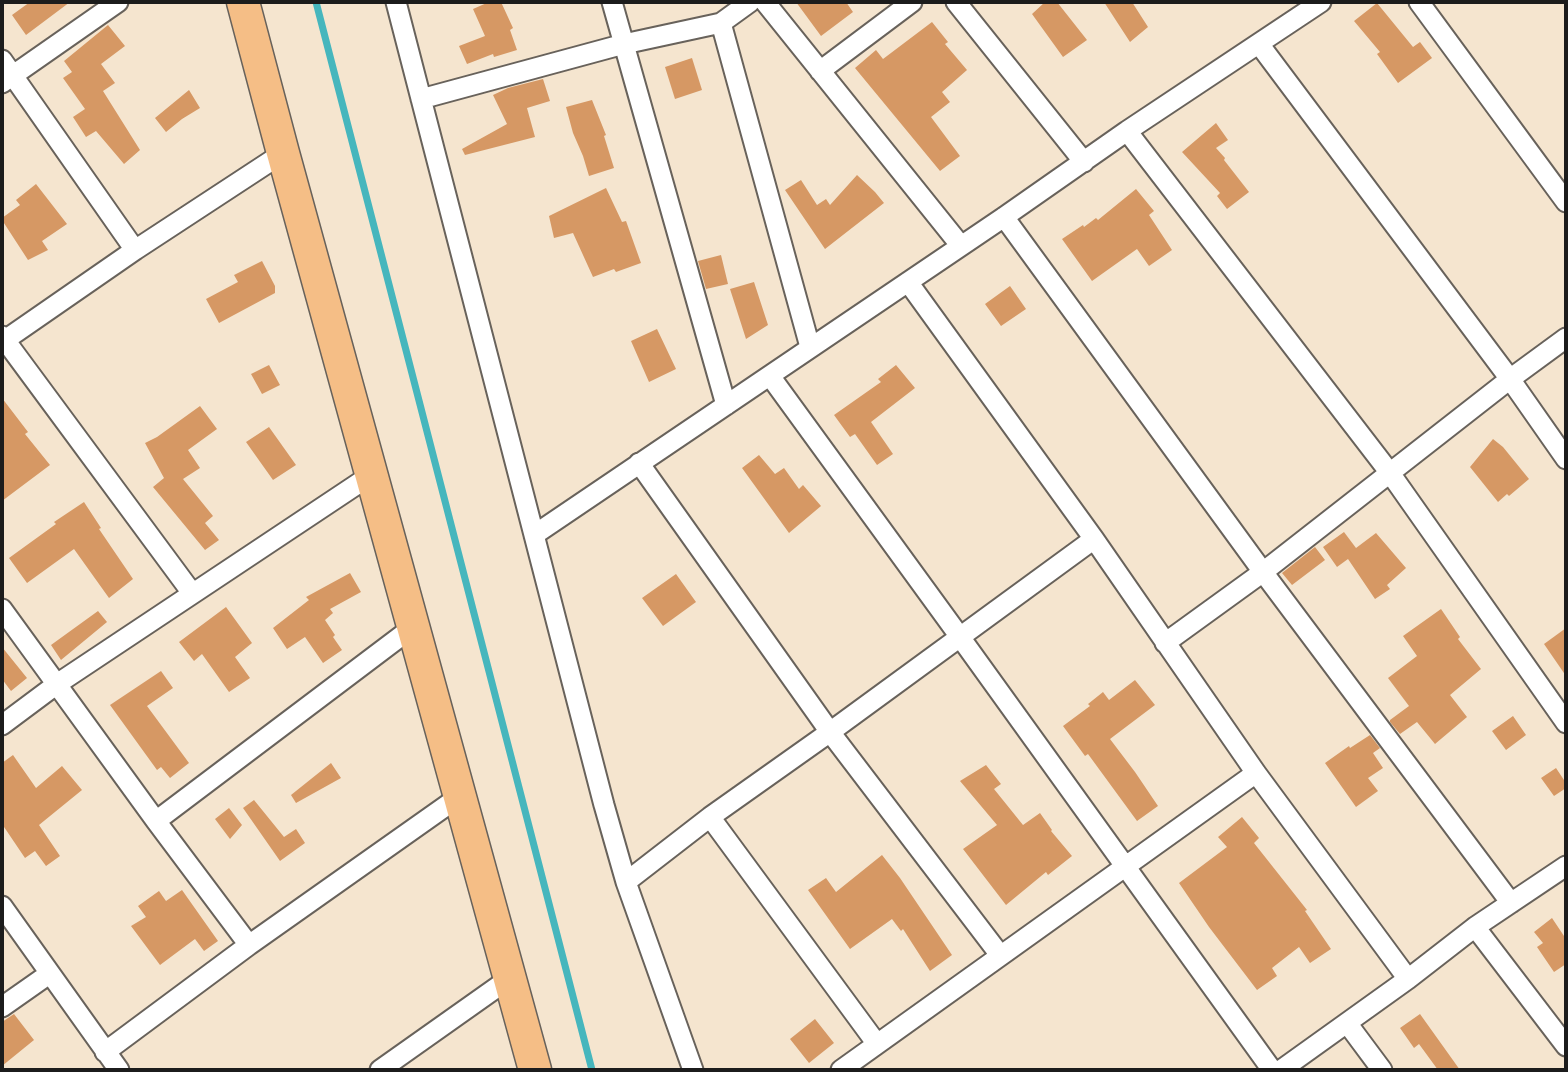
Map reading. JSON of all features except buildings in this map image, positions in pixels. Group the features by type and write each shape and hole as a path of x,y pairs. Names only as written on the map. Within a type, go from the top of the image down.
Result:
{"main road":[{"path":"243,2 535,1070"}],"street":[{"path":"118,2 5,73 135,250"},
{"path":"396,2 604,805 626,882 693,1070"},
{"path":"612,2 726,405"},
{"path":"421,99 624,44 721,23 750,2"},
{"path":"765,2 961,246"},
{"path":"820,71 912,2"},
{"path":"957,2 1084,162"},
{"path":"534,534 1321,2"},
{"path":"1419,2 1566,202"},
{"path":"721,23 810,347"},
{"path":"1259,44 1510,379 1566,459"},
{"path":"1127,131 1390,473 1566,723"},
{"path":"192,593 3,338 283,153"},
{"path":"1004,217 1511,903"},
{"path":"908,282 1094,540 1256,773 1408,979"},
{"path":"1165,643 1264,572 1566,338"},
{"path":"770,376 1272,1070"},
{"path":"639,463 830,733 1000,956"},
{"path":"2,724 57,684 371,475"},
{"path":"626,882 710,817 1094,540"},
{"path":"2,609 249,945"},
{"path":"156,821 412,627"},
{"path":"842,1070 1256,773"},
{"path":"105,1052 249,945 460,796"},
{"path":"710,817 877,1044"},
{"path":"1281,1070 1475,928 1566,866"},
{"path":"2,906 119,1070"},
{"path":"1475,928 1566,1046"},
{"path":"2,1007 49,974"},
{"path":"380,1070 509,978"},
{"path":"1347,1023 1382,1070"}],"waterway":[{"path":"316,2 592,1070"}]}
